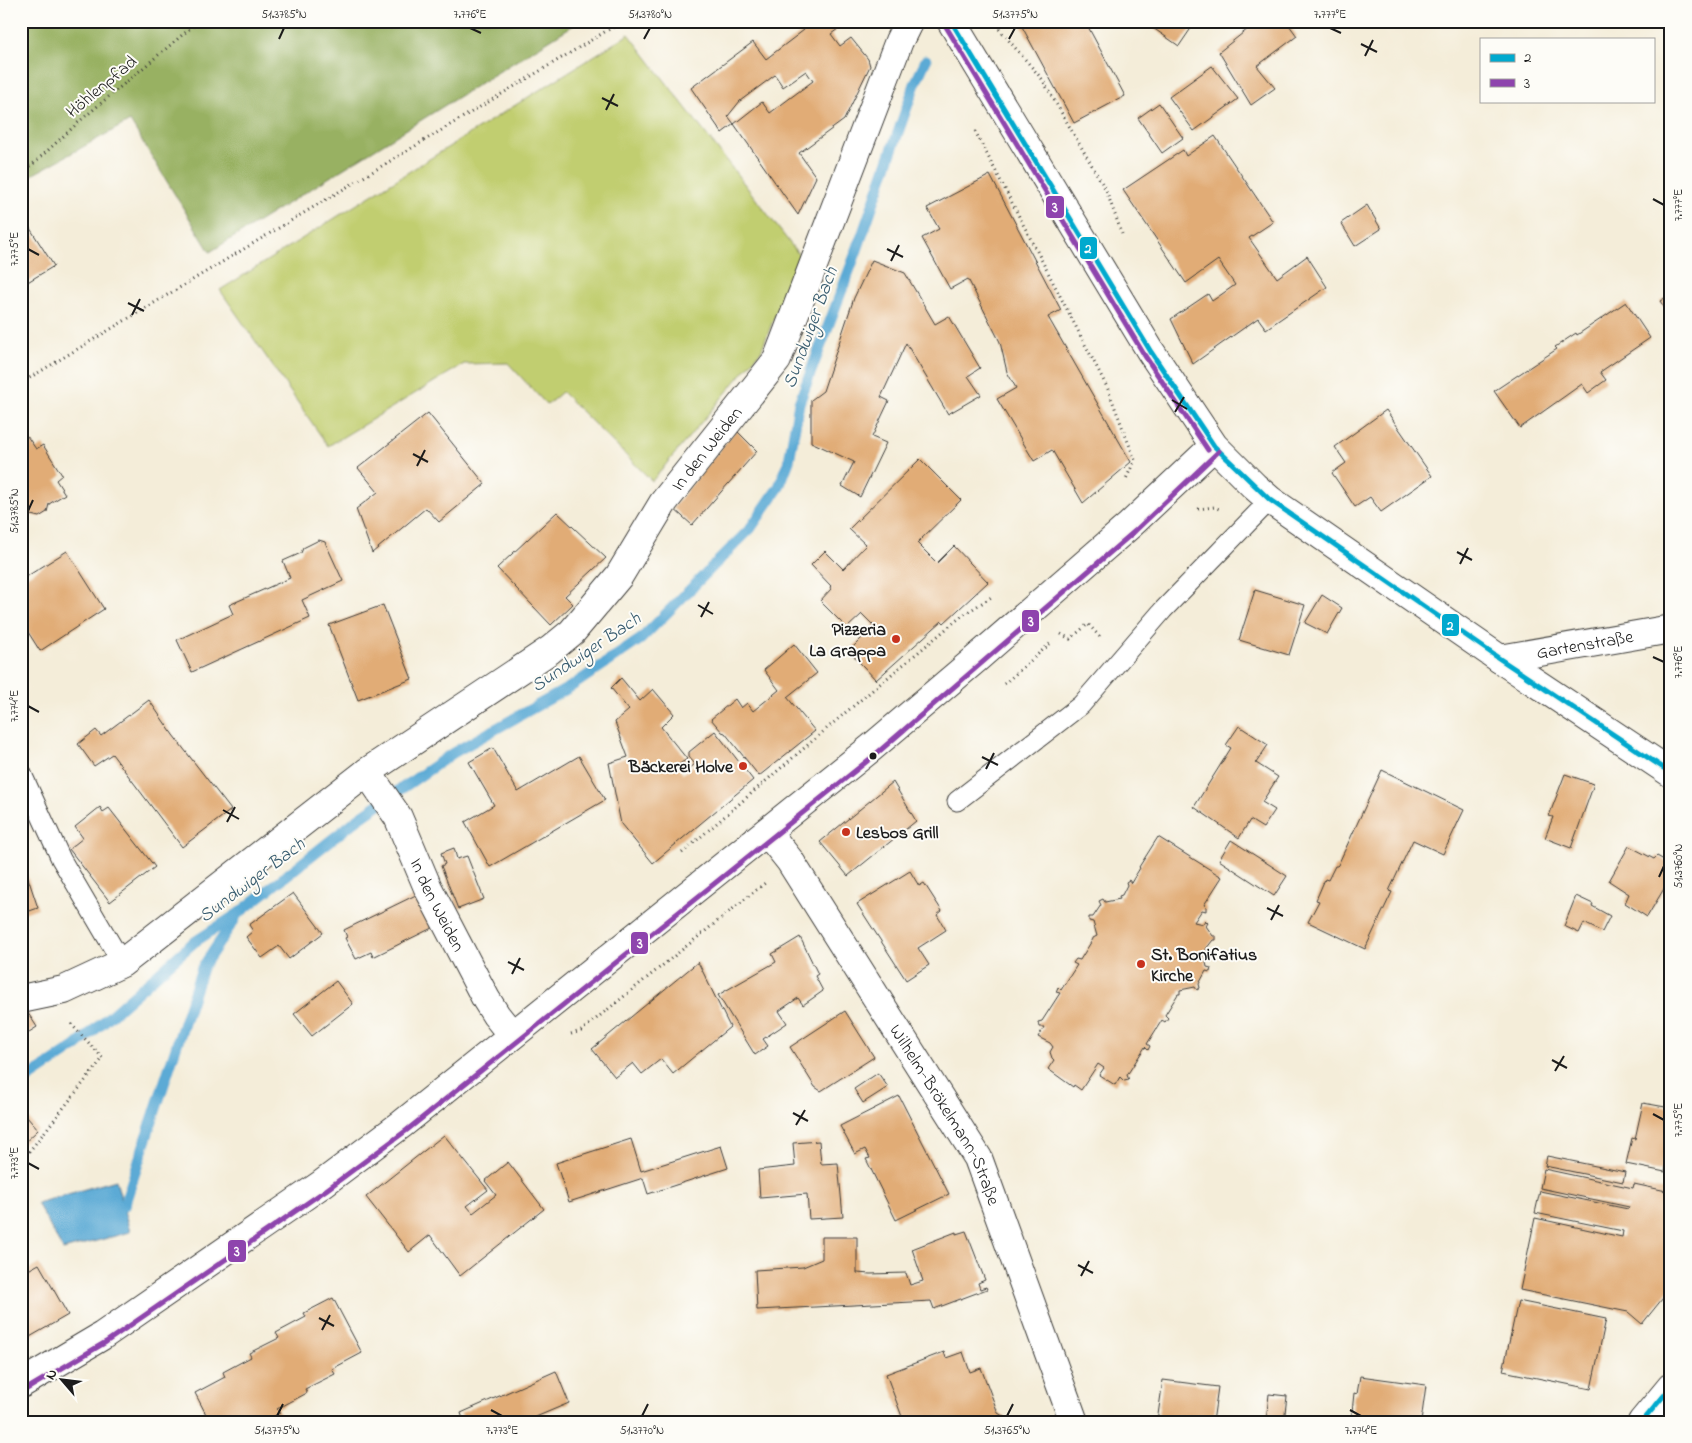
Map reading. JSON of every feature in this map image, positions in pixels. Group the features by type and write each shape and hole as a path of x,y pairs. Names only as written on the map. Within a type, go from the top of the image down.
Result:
{"street":[{"name":"In den Weiden","path":"21,998 64,990 122,963 370,777 550,650 572,632 619,576 663,503 777,360 899,41 909,21"},
{"path":"951,21 1151,352 1214,446 1262,493 1500,660 1671,773"},
{"path":"21,1384 102,1336 322,1184 402,1124 870,748 1130,525 1214,446"},
{"name":"Gartenstraße","path":"1500,660 1671,629"},
{"name":"In den Weiden","path":"370,777 398,817 428,888 450,931 486,999 512,1036"},
{"name":"Wilhelm-Brökelmann-Straße","path":"767,832 790,861 978,1158 1074,1422"},
{"path":"1642,1422 1671,1387"}],"lane":[{"path":"957,801 1080,705 1262,493"},
{"path":"21,772 61,859 122,963"}],"path":[{"name":"Höhlenpfad","path":"21,172 34,163 81,120 199,21"},
{"path":"21,383 623,21"},
{"path":"998,28 1042,79 1106,190 1122,235"},
{"path":"970,122 1106,387 1135,460 1125,481 1120,486"},
{"path":"1192,510 1214,508 1232,514 1262,493"},
{"path":"676,858 911,658 963,615 994,595"},
{"path":"999,687 1029,663 1068,627"},
{"path":"1061,634 1070,639 1082,629"},
{"path":"564,1037 581,1031 756,891 790,861"},
{"path":"24,1205 24,1158 103,1058 72,1025"}],"green space":[{"path":"21,21 580,21 210,252 130,121 21,181"},
{"path":"629,34 799,255 761,351 652,481 562,392 547,405 508,363 464,364 328,446 220,290"}],"water":[{"path":"116,1180 130,1232 63,1250 37,1203"}],"building":[{"path":"798,21 849,21 831,34 840,46 851,38 868,59 870,66 844,120 799,153 816,177 798,215 734,124 722,133 691,88 753,42 766,59 804,30","holes":["806,71 813,81 770,113 762,102 734,124 728,116 740,101 775,75 783,87"]},
{"path":"1019,21 1085,21 1125,96 1074,123"},
{"path":"1143,21 1196,21 1179,46"},
{"path":"1258,21 1294,21 1289,25 1297,36 1257,66 1275,88 1251,105 1219,52"},
{"path":"1212,66 1238,99 1194,131 1169,97"},
{"path":"1159,103 1183,138 1162,153 1138,118"},
{"path":"1215,136 1273,222 1249,238 1277,278 1307,256 1327,287 1266,329 1258,318 1193,364 1171,319 1208,294 1212,301 1235,285 1218,260 1186,283 1123,190 1183,150 1186,156"},
{"path":"990,175 1061,310 1048,317 1131,462 1083,503 1052,450 1034,461 997,399 1016,388 1007,372 1000,342 968,279 950,289 922,238 939,229 927,208"},
{"path":"1367,205 1381,229 1355,246 1341,223"},
{"path":"26,222 54,266 21,286 21,224"},
{"path":"872,260 905,273 935,324 949,316 980,368 968,376 981,395 948,414 906,343 881,397 889,401 872,437 886,443 860,497 842,486 854,462 811,442 811,400 823,391 854,298"},
{"path":"1671,294 1671,317 1660,301"},
{"path":"1626,302 1650,338 1600,372 1606,380 1588,393 1582,384 1520,428 1494,391 1557,349 1555,347 1576,333 1577,335"},
{"path":"1386,410 1432,476 1381,512 1370,497 1355,507 1332,473 1346,463 1335,447"},
{"path":"428,413 485,484 439,522 426,508 372,553 356,509 378,492 358,468"},
{"path":"736,430 757,451 692,525 673,508"},
{"path":"27,436 36,449 43,445 62,475 56,480 65,494 49,504 47,512 39,517 31,515 21,521 21,439"},
{"path":"920,459 961,500 917,543 937,563 954,546 988,582 944,623 942,621 876,680 849,651 874,626 862,614 847,628 820,601 831,589 831,586 811,565 825,551 843,569 866,545 849,529"},
{"path":"557,512 606,558 565,596 573,604 551,625 497,568"},
{"path":"319,540 325,542 343,581 302,600 310,618 192,672 177,640 233,614 229,605 290,578 283,561 301,553 303,548"},
{"path":"67,551 104,609 40,651 21,621 21,580"},
{"path":"1255,590 1305,605 1289,655 1239,640"},
{"path":"1322,595 1342,608 1327,634 1305,623"},
{"path":"383,605 412,679 358,700 329,625"},
{"path":"794,644 817,673 787,697 815,731 759,776 725,733 711,719 735,699 741,708 747,703 753,711 779,690 764,670"},
{"path":"621,678 640,701 653,689 674,714 661,727 687,759 677,766 683,774 695,764 689,757 689,752 715,731 753,780 653,863 621,824 609,763 628,757 615,722 629,710 611,688"},
{"path":"149,700 173,735 231,810 182,847 112,754 94,766 78,744 96,730 101,736"},
{"path":"1239,726 1268,745 1256,763 1278,777 1262,802 1275,810 1263,828 1250,820 1239,838 1194,807 1231,748 1226,745"},
{"path":"493,748 518,792 579,756 605,800 490,867 465,822 494,805 469,762"},
{"path":"1382,770 1464,810 1443,854 1413,840 1389,891 1392,892 1365,949 1308,922 1319,901 1316,900 1325,879 1328,880 1335,866 1338,865"},
{"path":"1565,774 1594,784 1571,848 1545,838 1553,817 1549,816"},
{"path":"893,782 916,821 848,876 820,842"},
{"path":"21,798 28,814 21,817"},
{"path":"100,807 103,812 109,808 155,867 110,902 69,849 83,838 75,827"},
{"name":"St. Bonifatius Kirche","path":"1158,837 1222,877 1204,905 1206,906 1206,911 1202,910 1194,922 1203,924 1205,920 1208,923 1206,926 1213,936 1216,936 1216,940 1213,940 1204,953 1207,967 1211,968 1210,972 1206,971 1199,984 1200,988 1197,990 1195,987 1180,990 1180,994 1178,994 1165,1015 1168,1018 1165,1022 1162,1020 1147,1044 1150,1046 1148,1050 1145,1047 1127,1075 1129,1080 1124,1081 1120,1077 1115,1085 1099,1075 1104,1068 1098,1064 1081,1090 1074,1085 1073,1087 1048,1069 1054,1060 1050,1052 1053,1047 1050,1043 1038,1037 1044,1027 1039,1027 1038,1022 1042,1021 1060,993 1056,992 1058,987 1061,990 1077,965 1073,963 1076,959 1080,960 1093,938 1097,936 1093,922 1089,921 1089,917 1093,917 1101,905 1099,901 1103,899 1105,902 1120,899 1119,896 1122,895 1127,885 1126,882 1129,880 1131,883"},
{"path":"1231,840 1287,876 1274,896 1219,860"},
{"path":"1629,846 1654,859 1657,856 1671,864 1671,877 1647,917 1625,903 1629,894 1609,881"},
{"path":"454,848 457,859 467,856 484,899 458,909 441,866 445,864 441,853"},
{"path":"21,861 38,908 21,914"},
{"path":"910,871 919,886 924,883 942,911 937,915 946,930 918,948 929,965 906,980 857,904"},
{"path":"293,893 323,933 289,959 279,946 262,958 246,937 253,931 249,925"},
{"path":"418,894 434,927 373,957 371,952 356,959 345,938 347,937 344,930"},
{"path":"1576,896 1593,904 1592,906 1610,916 1602,932 1584,923 1579,933 1564,926"},
{"path":"800,937 818,974 815,976 823,991 803,1005 798,998 779,1011 787,1023 763,1039 768,1046 755,1055 718,995 776,962 772,954"},
{"path":"698,962 730,1027 673,1074 661,1059 642,1074 633,1063 615,1077 592,1049"},
{"path":"336,981 353,1004 312,1036 294,1014"},
{"path":"24,1007 37,1027 21,1037 21,1009"},
{"path":"845,1011 874,1057 821,1091 815,1087 790,1047"},
{"path":"878,1073 888,1087 863,1103 854,1089"},
{"path":"899,1096 949,1194 896,1220 866,1159 870,1158 865,1149 855,1154 840,1126"},
{"path":"1643,1103 1671,1108 1671,1141 1665,1172 1626,1164 1632,1138 1635,1139"},
{"path":"21,1110 38,1130 21,1146"},
{"path":"444,1135 488,1190 467,1206 473,1213 496,1195 485,1181 508,1162 544,1209 460,1276 430,1235 409,1252 366,1197"},
{"path":"631,1139 641,1171 721,1146 728,1168 648,1194 643,1178 569,1202 556,1163"},
{"path":"819,1141 821,1164 838,1163 843,1217 809,1219 807,1194 760,1198 758,1170 795,1166 793,1143"},
{"path":"1547,1156 1625,1172 1623,1182 1545,1166"},
{"path":"1544,1169 1633,1188 1634,1184 1671,1192 1671,1288 1642,1324 1628,1312 1520,1290 1535,1218 1622,1237 1623,1231 1535,1213 1540,1191 1628,1209 1629,1207 1540,1188"},
{"path":"966,1231 985,1280 978,1283 980,1289 986,1287 987,1289 934,1309 931,1301 757,1310 755,1270 803,1267 822,1259 822,1237 857,1237 857,1273 906,1273 910,1285 923,1281 912,1249 956,1232 956,1234"},
{"path":"39,1264 68,1315 21,1342 21,1274"},
{"path":"333,1298 362,1353 332,1369 335,1374 305,1389 307,1393 277,1409 280,1413 263,1422 210,1422 195,1393 225,1377 223,1372 251,1357 249,1353 279,1338 276,1333 306,1317 304,1313"},
{"path":"1518,1301 1606,1319 1591,1389 1503,1371"},
{"path":"944,1352 946,1358 963,1352 970,1372 981,1368 998,1413 1006,1418 1007,1422 904,1422 886,1374"},
{"path":"556,1371 569,1403 524,1422 464,1422 461,1413"},
{"path":"1360,1376 1426,1385 1421,1422 1351,1422 1354,1393 1357,1394"},
{"path":"1163,1380 1218,1387 1213,1422 1157,1422"},
{"path":"1269,1394 1287,1396 1284,1422 1266,1422"}],"waterway":[{"name":"Sundwiger Bach","path":"21,1083 76,1046 193,943 239,913 359,818 453,753 572,686 641,639 750,529 779,487 789,461 799,403 857,250 915,84 926,60"},
{"path":"124,1206 202,968 235,919"}],"transit line":[{"name":"2","path":"951,21 1151,352 1214,446 1270,500 1500,659 1671,773"},
{"name":"3","path":"945,25 1145,356 1208,450"},
{"name":"3","path":"25,1390 106,1342 326,1190 407,1130 876,754 1135,531 1219,451"},
{"name":"2","path":"1642,1422 1671,1387"}],"place":[{"name":"Pizzeria La Grappa","path":"896,639"},
{"name":"Bäckerei Holve","path":"743,766"},
{"name":"Lesbos Grill","path":"846,832"},
{"name":"St. Bonifatius Kirche","path":"1141,964"}]}
